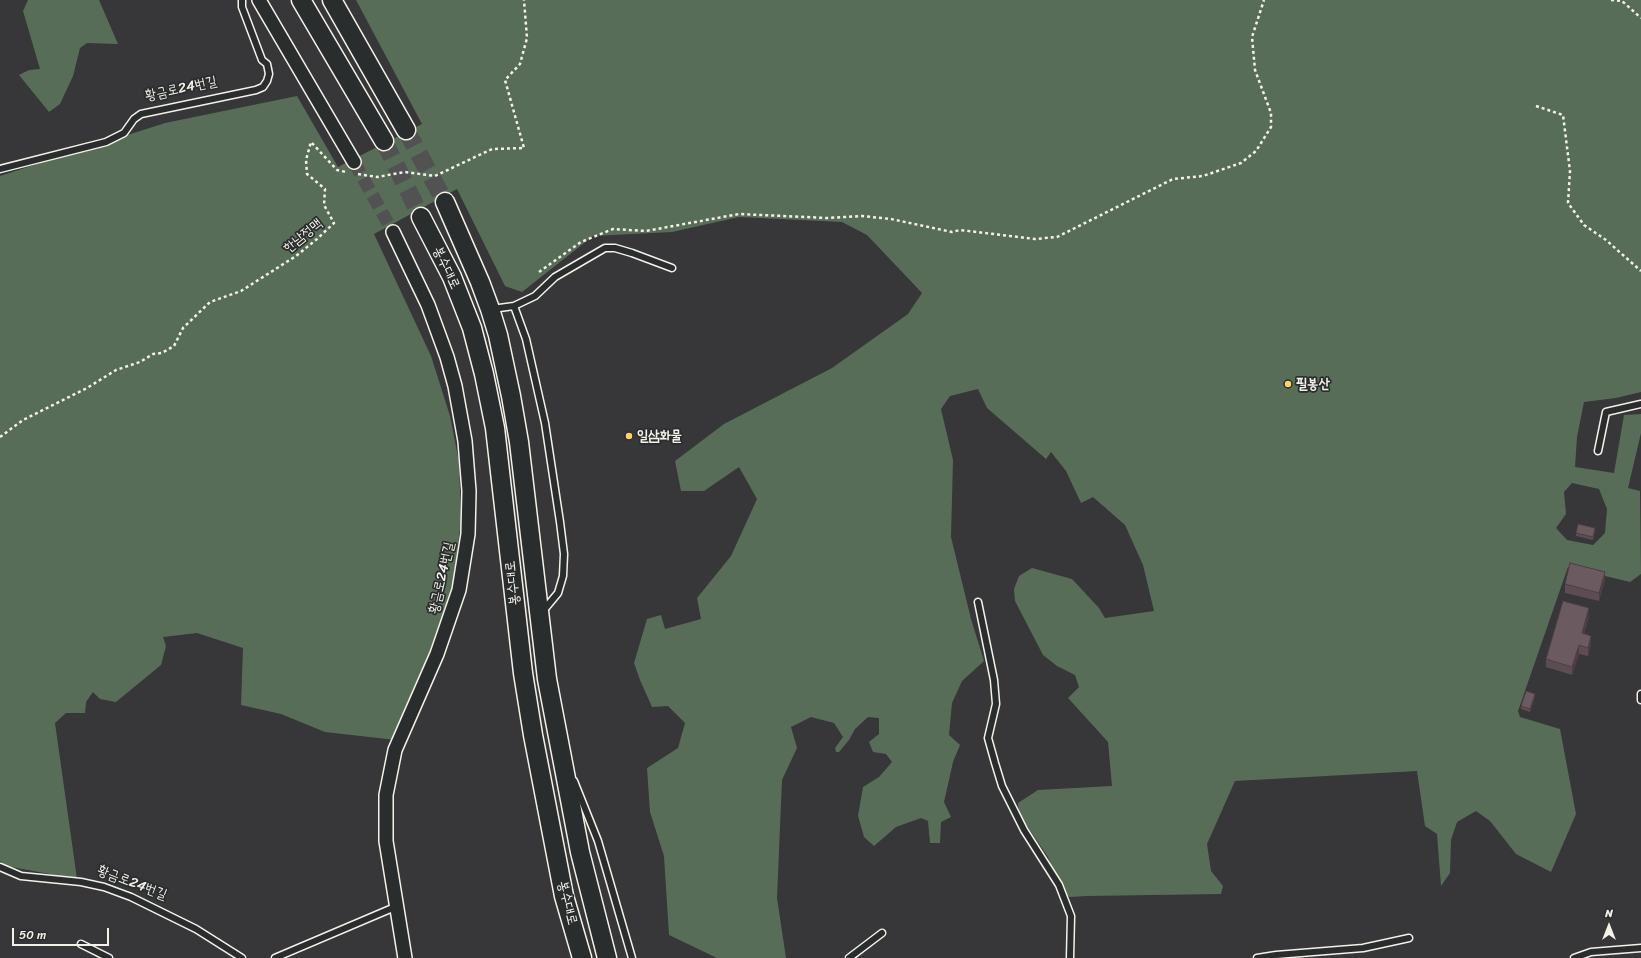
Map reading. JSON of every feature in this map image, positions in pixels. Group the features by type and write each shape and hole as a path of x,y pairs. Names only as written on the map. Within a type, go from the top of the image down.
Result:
{"main road":[{"path":"301,0 384,142"},
{"path":"332,0 406,130"},
{"name":"봉수대로","path":"445,202 480,282 490,309 510,389 519,442 547,679 580,852 607,958"},
{"name":"봉수대로","path":"421,217 452,277 472,328 484,374 495,428 523,673 533,735 564,896 582,958"}],"street":[{"path":"259,0 354,162"},
{"name":"황금로24번길","path":"393,232 428,305 447,357 455,386 465,441 469,491 468,534 459,590 437,654 394,750 388,779 385,827 395,907 405,958"}],"lane":[{"name":"황금로24번길","path":"0,169 106,142 124,133 134,119 140,114 256,90 263,87 269,74 267,64 262,60 242,7 242,0"},
{"path":"490,309 514,306 535,296 555,277 605,248 615,248 632,252 672,268"},
{"name":"봉수대로","path":"514,306 526,340 545,423 564,554 564,576 558,592 540,615"},
{"path":"1598,451 1606,412 1641,404"},
{"path":"978,602 994,680 996,704 988,738 1002,786 1024,830 1059,885 1071,916 1070,958"},
{"path":"1641,694 1641,700"},
{"path":"558,742 598,841 632,958"},
{"name":"황금로24번길","path":"0,867 21,876 81,882 110,889 172,916 218,942 242,958"},
{"path":"275,958 395,907"},
{"path":"849,958 882,933"},
{"path":"1257,958 1276,954 1363,948 1409,938"},
{"path":"81,944 109,958"},
{"path":"1574,958 1591,952 1641,948"}],"path":[{"name":"한남정맥","path":"0,437 23,420 87,388 116,370 140,362 153,354 162,353 174,346 183,328 210,302 241,291 296,256 334,223 324,205 325,189 307,174 306,160 311,142 337,170 377,177 405,172 435,176 492,149 524,148 505,80 520,64 527,38 524,0"},
{"path":"539,272 581,242 613,229 646,231 739,214 827,218 862,216 891,219 952,232 960,230 1035,239 1057,237 1173,179 1203,176 1241,163 1256,151 1271,127 1271,114 1255,70 1252,37 1264,0"},
{"path":"1611,0 1622,1 1641,18"},
{"path":"1536,106 1563,115 1570,171 1568,203 1584,225 1606,240 1641,272"}],"green space":[{"path":"28,0 99,0 118,44 87,43 80,48 73,76 60,104 49,112 19,75 29,70 40,69 23,11"},
{"path":"356,0 1641,0 1641,392 1616,398 1584,402 1577,437 1575,467 1614,473 1624,415 1641,414 1641,433 1628,488 1640,491 1641,574 1630,582 1568,567 1518,711 1520,717 1560,729 1576,814 1551,872 1516,854 1490,821 1476,811 1457,822 1451,840 1450,873 1441,886 1437,834 1425,826 1417,771 1235,781 1207,844 1211,871 1223,886 1221,894 1070,897 1060,893 1048,857 1019,814 1018,803 1038,790 1112,786 1108,742 1068,698 1079,687 1075,675 1057,666 1043,655 1015,601 1014,589 1019,576 1032,568 1072,579 1099,608 1105,618 1154,611 1143,565 1125,525 1093,497 1081,503 1066,471 1051,452 1046,459 987,408 978,389 950,396 941,409 953,460 951,537 971,619 984,661 962,681 952,703 949,735 960,745 953,762 944,802 951,817 941,822 940,843 930,843 928,821 921,818 896,827 874,846 864,837 858,816 863,787 879,777 892,762 886,754 873,752 869,742 879,734 879,718 868,717 855,729 849,740 839,752 836,752 835,748 843,737 834,723 811,717 791,727 797,748 782,780 777,898 786,958 717,958 669,935 664,856 650,812 647,768 678,748 685,723 668,706 652,707 634,663 647,619 661,615 665,629 701,619 697,598 731,556 757,499 739,467 704,491 681,491 675,461 724,424 832,368 908,314 922,293 867,235 842,222 739,217 672,232 593,236 522,292 505,286 457,189 374,234 431,356 450,416 459,462 461,521 453,583 436,639 396,740 325,732 281,714 241,705 243,648 197,633 163,637 166,646 161,665 116,702 100,699 93,692 86,702 85,713 66,713 55,723 77,879 6,866 0,861 0,176 165,123 297,96 338,167 422,124","holes":["1572,483 1599,489 1607,509 1605,533 1593,545 1567,540 1556,528 1566,514 1564,492"]}],"building":[{"path":"1578,524 1595,528 1593,537 1576,533"},
{"path":"1570,563 1605,572 1599,593 1565,584"},
{"path":"1563,601 1589,608 1582,633 1591,636 1588,648 1579,645 1572,667 1546,659"},
{"path":"1526,691 1535,694 1530,709 1521,706"}],"tunnel":[{"path":"406,130 445,202"},
{"path":"384,141 421,217"},
{"path":"354,162 393,232"}],"place":[{"name":"필봉산","path":"1288,384"},
{"name":"일삼화물","path":"629,436"}]}
